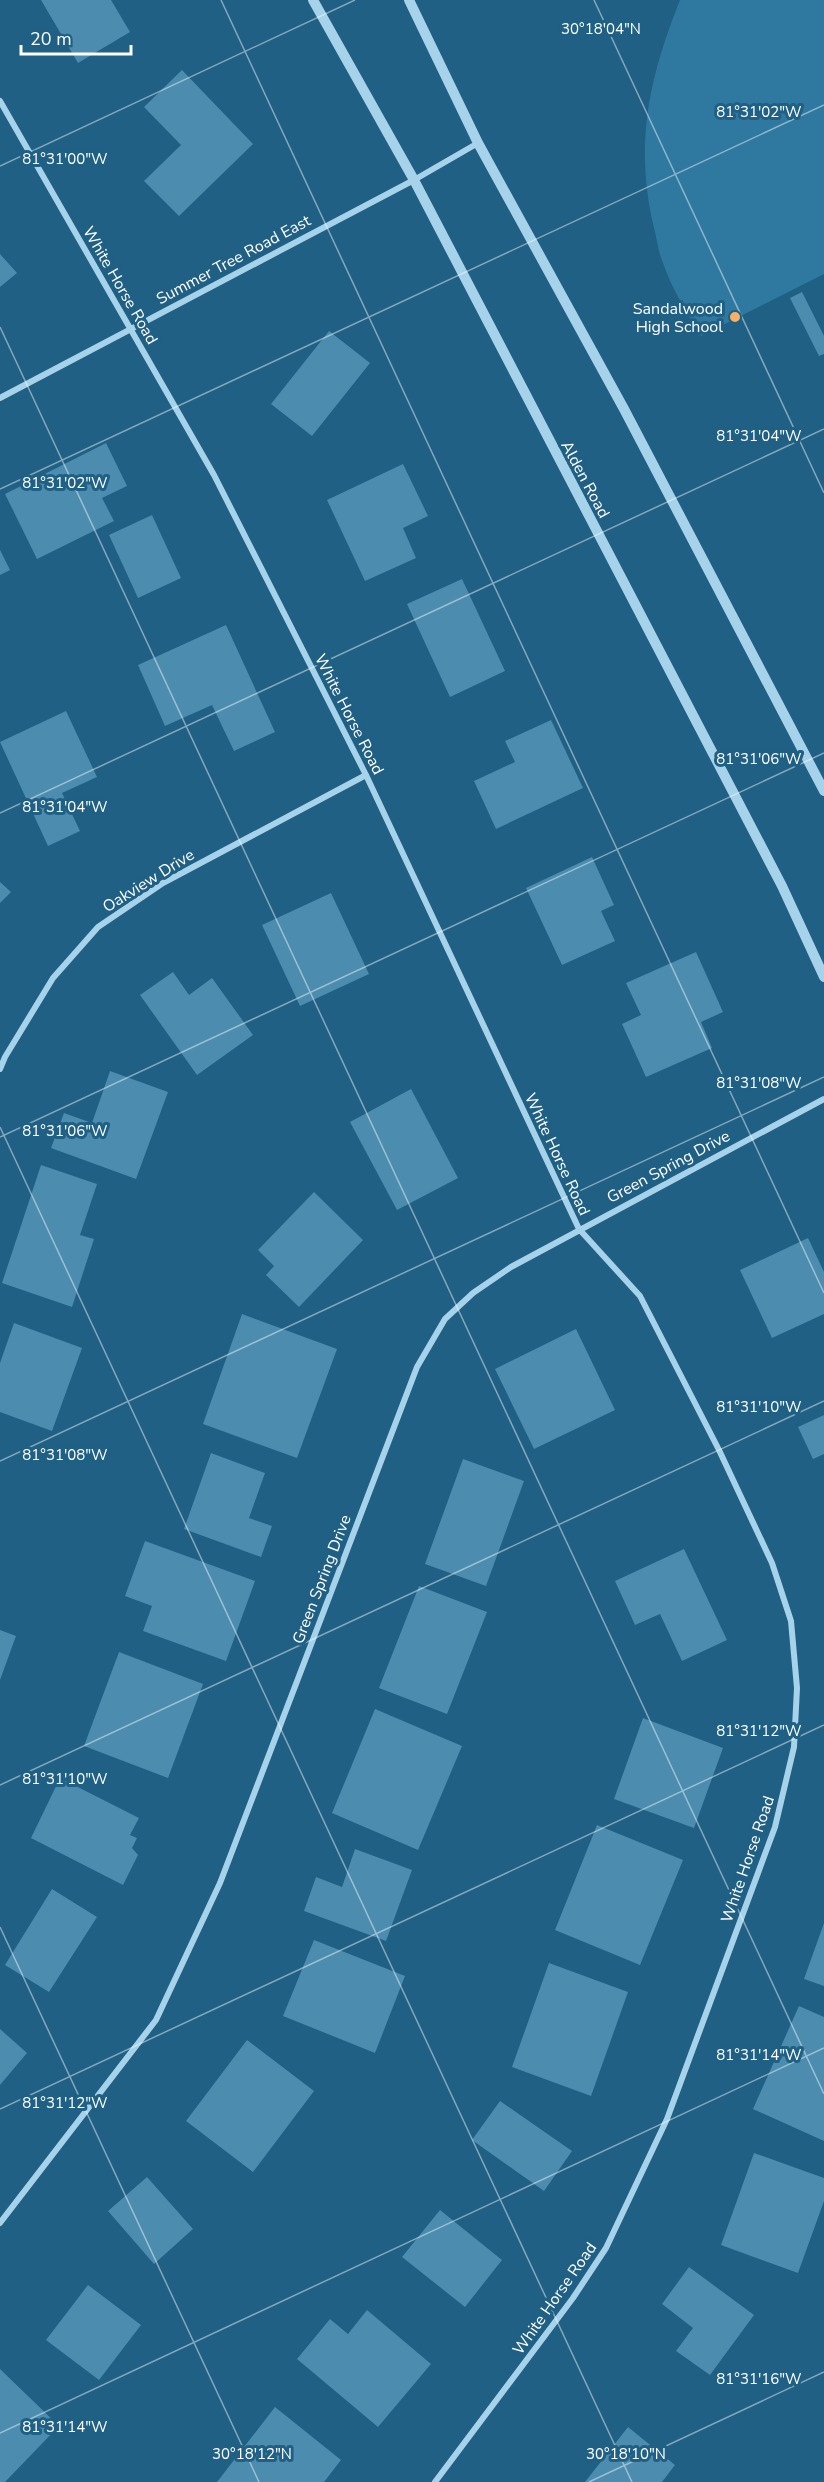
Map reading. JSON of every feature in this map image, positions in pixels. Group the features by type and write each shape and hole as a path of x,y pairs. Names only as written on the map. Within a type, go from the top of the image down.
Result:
{"street":[{"name":"Alden Road","path":"313,0 414,180 782,886 824,977"},
{"path":"409,0 478,143 630,420 824,791"},
{"name":"White Horse Road","path":"0,101 214,475 366,775 579,1228 640,1296 719,1450 772,1563 791,1621 797,1688 794,1747 775,1827 668,2119 606,2248 573,2298 435,2482"},
{"name":"Summer Tree Road East","path":"0,398 414,180 478,143"},
{"name":"Oakview Drive","path":"0,1069 52,978 98,927 163,883 366,775"},
{"name":"Green Spring Drive","path":"0,2223 156,2020 220,1883 417,1367 445,1319 473,1293 511,1266 824,1099"}],"shaded area":[{"path":"680,0 824,0 824,274 701,336 675,291 661,259 648,197 645,168 645,140 653,84"}],"building":[{"path":"41,0 111,0 130,32 78,63"},
{"path":"182,70 253,144 179,216 144,181 181,145 144,107"},
{"path":"0,254 17,273 0,287"},
{"path":"802,292 824,336 824,354 819,356 790,298"},
{"path":"329,331 370,363 312,436 271,404"},
{"path":"106,443 127,486 102,498 114,521 37,559 5,494"},
{"path":"403,464 428,516 403,528 416,558 365,581 327,500"},
{"path":"152,515 181,578 138,598 109,535"},
{"path":"0,550 10,570 0,575"},
{"path":"462,579 505,671 450,697 407,604"},
{"path":"226,625 275,732 234,751 212,705 165,726 138,665"},
{"path":"66,711 97,777 62,793 80,831 48,846 0,742"},
{"path":"551,720 583,788 496,829 474,781 515,762 505,741"},
{"path":"592,857 614,905 601,911 615,941 562,965 526,888"},
{"path":"0,882 11,892 0,903"},
{"path":"331,893 369,974 300,1006 262,925"},
{"path":"696,952 723,1012 701,1022 712,1048 646,1077 622,1024 641,1015 626,983"},
{"path":"173,972 189,995 212,978 253,1035 197,1075 140,995"},
{"path":"110,1071 168,1092 136,1179 51,1148 64,1113 92,1123"},
{"path":"411,1089 458,1178 397,1210 350,1122"},
{"path":"41,1165 97,1184 80,1235 94,1239 72,1307 2,1283"},
{"path":"314,1192 363,1240 299,1307 266,1275 274,1266 258,1250"},
{"path":"808,1238 824,1272 824,1314 772,1338 740,1270"},
{"path":"242,1314 337,1349 297,1458 203,1424"},
{"path":"14,1323 82,1348 52,1431 0,1412 0,1363"},
{"path":"576,1329 615,1410 534,1449 495,1369"},
{"path":"824,1415 824,1454 813,1459 798,1427"},
{"path":"211,1453 265,1473 249,1518 272,1526 261,1557 184,1529"},
{"path":"463,1459 524,1481 486,1586 425,1564"},
{"path":"145,1541 255,1581 226,1661 143,1631 152,1606 125,1596"},
{"path":"684,1549 727,1640 682,1661 660,1614 635,1625 615,1581"},
{"path":"419,1586 487,1612 447,1714 379,1688"},
{"path":"0,1630 16,1636 0,1680"},
{"path":"119,1652 203,1684 168,1778 84,1746"},
{"path":"375,1709 462,1746 418,1850 332,1813"},
{"path":"643,1718 723,1748 694,1828 614,1799"},
{"path":"60,1778 139,1818 130,1835 137,1838 132,1848 138,1855 123,1885 31,1838"},
{"path":"597,1825 683,1860 640,1965 555,1930"},
{"path":"355,1849 412,1870 386,1941 304,1911 316,1877 342,1887"},
{"path":"52,1889 97,1917 49,1992 5,1965"},
{"path":"824,1923 824,1986 804,1979"},
{"path":"314,1940 405,1976 375,2053 283,2016"},
{"path":"549,1963 628,1992 591,2096 512,2067"},
{"path":"799,2006 824,2017 824,2141 753,2109"},
{"path":"0,2029 27,2053 0,2085"},
{"path":"247,2040 314,2091 253,2172 186,2121"},
{"path":"500,2101 572,2151 544,2191 472,2140"},
{"path":"754,2153 824,2178 824,2201 798,2273 721,2245"},
{"path":"147,2177 193,2229 154,2264 108,2211"},
{"path":"440,2210 502,2260 465,2307 402,2257"},
{"path":"689,2267 754,2315 710,2375 676,2351 693,2328 662,2304"},
{"path":"88,2285 141,2325 99,2380 46,2340"},
{"path":"367,2310 431,2364 378,2427 297,2359 330,2319 348,2334"},
{"path":"0,2369 59,2426 5,2482 0,2482"},
{"path":"275,2407 341,2460 324,2482 217,2482"},
{"path":"628,2427 675,2465 662,2482 585,2482"}],"place":[{"name":"Sandalwood High School","path":"735,317"}]}
